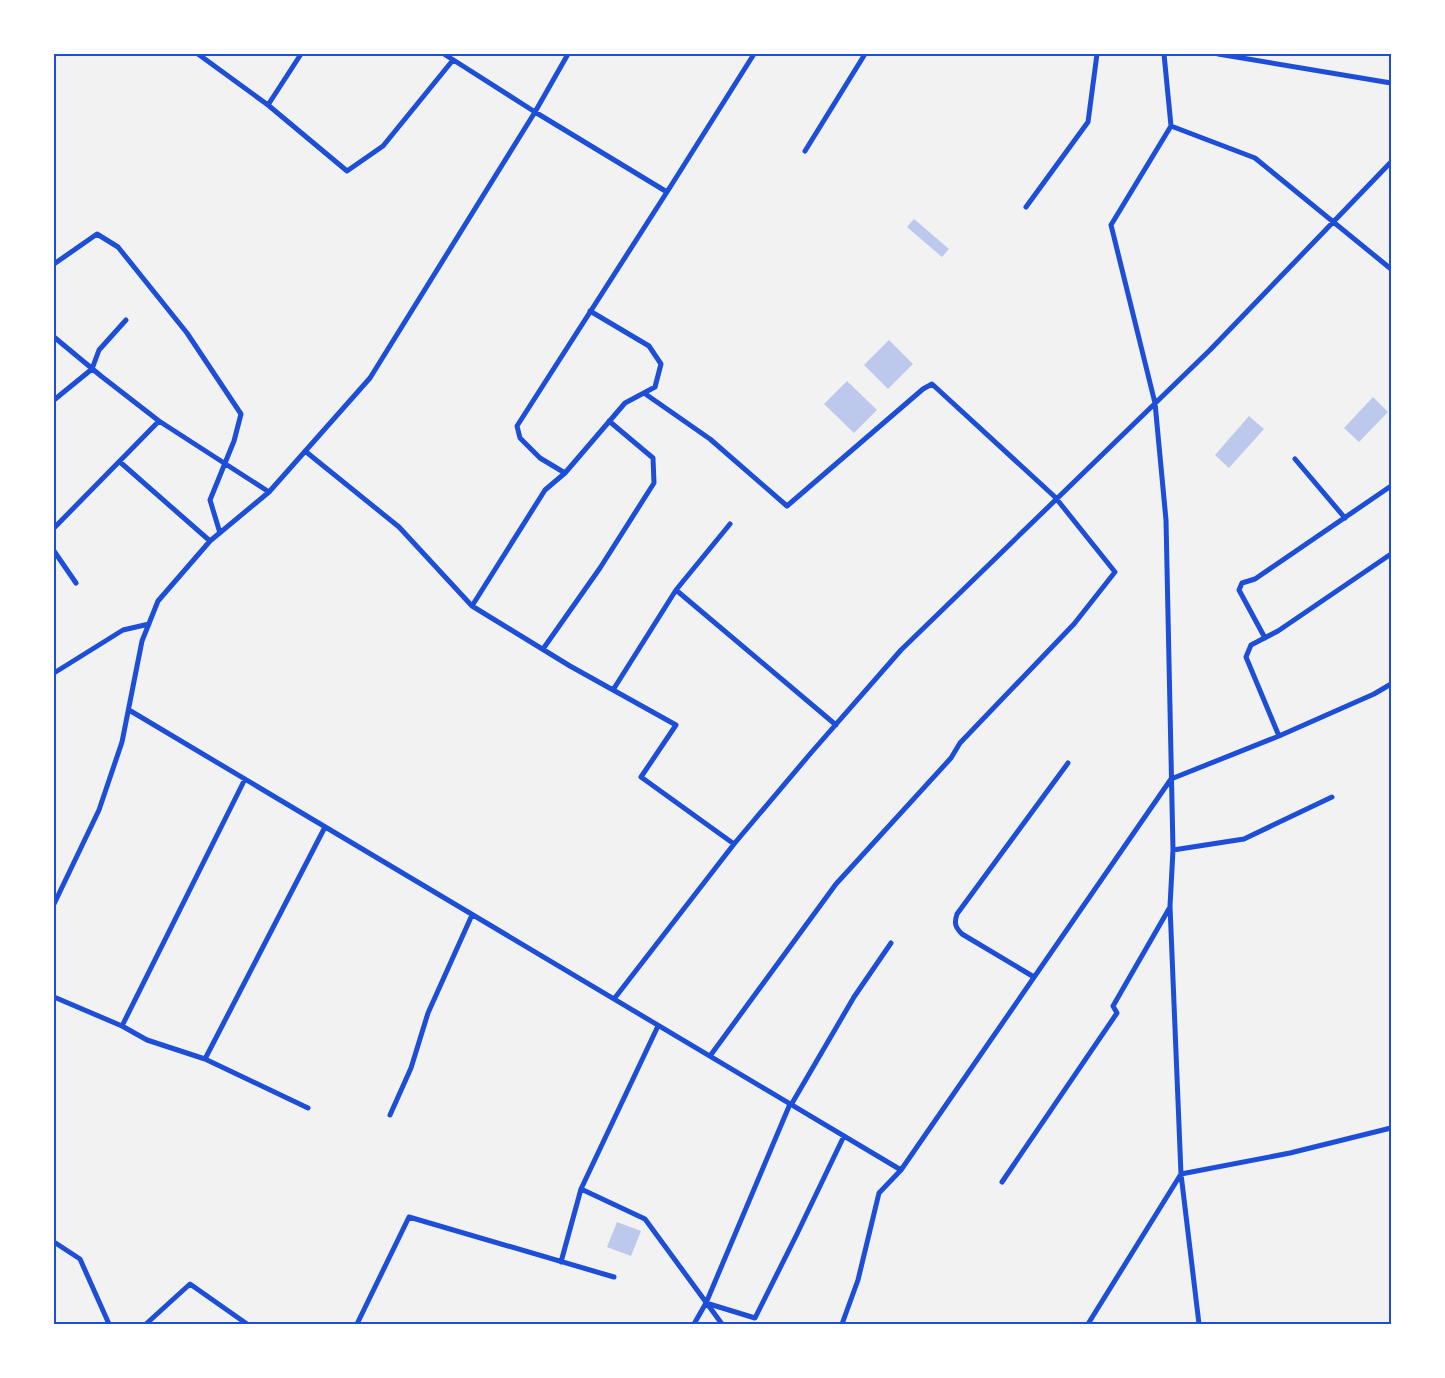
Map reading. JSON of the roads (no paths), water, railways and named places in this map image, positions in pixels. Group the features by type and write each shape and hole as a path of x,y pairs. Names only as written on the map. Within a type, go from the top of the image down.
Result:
{"street":[{"path":"198,54 268,106 347,171 383,146 453,60"},
{"path":"268,106 301,54"},
{"path":"444,54 667,192"},
{"path":"54,904 99,810 122,742 142,641 158,601 210,541 270,492 370,378 535,112 568,54"},
{"path":"565,473 540,458 520,438 517,426 754,54"},
{"path":"805,151 865,54"},
{"path":"1026,206 1088,122 1097,54"},
{"path":"1164,54 1171,126 1111,225 1154,403 1166,520 1173,850 1170,906 1181,1174 1199,1324"},
{"path":"1218,54 1391,83"},
{"path":"1171,126 1255,158 1391,269"},
{"path":"614,999 734,844 902,650 1210,350 1391,162"},
{"path":"54,264 97,234 118,247 187,333 241,414 226,464 210,500 220,533"},
{"path":"472,606 545,490 565,473 625,402 655,387 661,364 649,346 590,311"},
{"path":"54,400 92,369 99,350 126,320"},
{"path":"54,337 159,421 270,492"},
{"path":"644,393 710,439 787,506 915,396 932,384 1056,499 1115,572 1074,624 960,743 951,758 836,884 710,1056"},
{"path":"54,528 159,421"},
{"path":"543,649 600,568 654,483 653,458 609,421"},
{"path":"305,451 399,527 472,606 613,690 676,725 641,777 734,844"},
{"path":"1295,459 1345,518"},
{"path":"120,462 210,541"},
{"path":"1265,638 1239,590 1242,583 1255,579 1391,486"},
{"path":"613,690 676,590 730,524"},
{"path":"54,551 76,583"},
{"path":"1279,736 1246,656 1251,645 1278,631 1391,554"},
{"path":"676,590 836,725"},
{"path":"54,673 123,630 149,624"},
{"path":"842,1324 858,1280 879,1193 901,1170 1171,779 1279,736 1374,694 1391,684"},
{"path":"129,710 901,1170"},
{"path":"1034,977 962,934 956,928 954,922 957,914 1068,763"},
{"path":"122,1026 245,779"},
{"path":"1173,850 1244,839 1332,797"},
{"path":"205,1059 325,827"},
{"path":"1002,1182 1117,1014 1113,1006 1170,906"},
{"path":"390,1115 412,1068 428,1013 472,915"},
{"path":"694,1324 706,1303 791,1104 854,997 891,943"},
{"path":"54,997 122,1026 147,1040 205,1059 308,1108"},
{"path":"561,1262 581,1188 658,1026"},
{"path":"1088,1324 1181,1174 1290,1153 1391,1128"},
{"path":"706,1303 754,1318 844,1136"},
{"path":"581,1188 646,1220 722,1324"},
{"path":"357,1324 409,1217 614,1277"},
{"path":"54,1242 80,1259 109,1324"},
{"path":"146,1324 190,1284 247,1324"}]}
